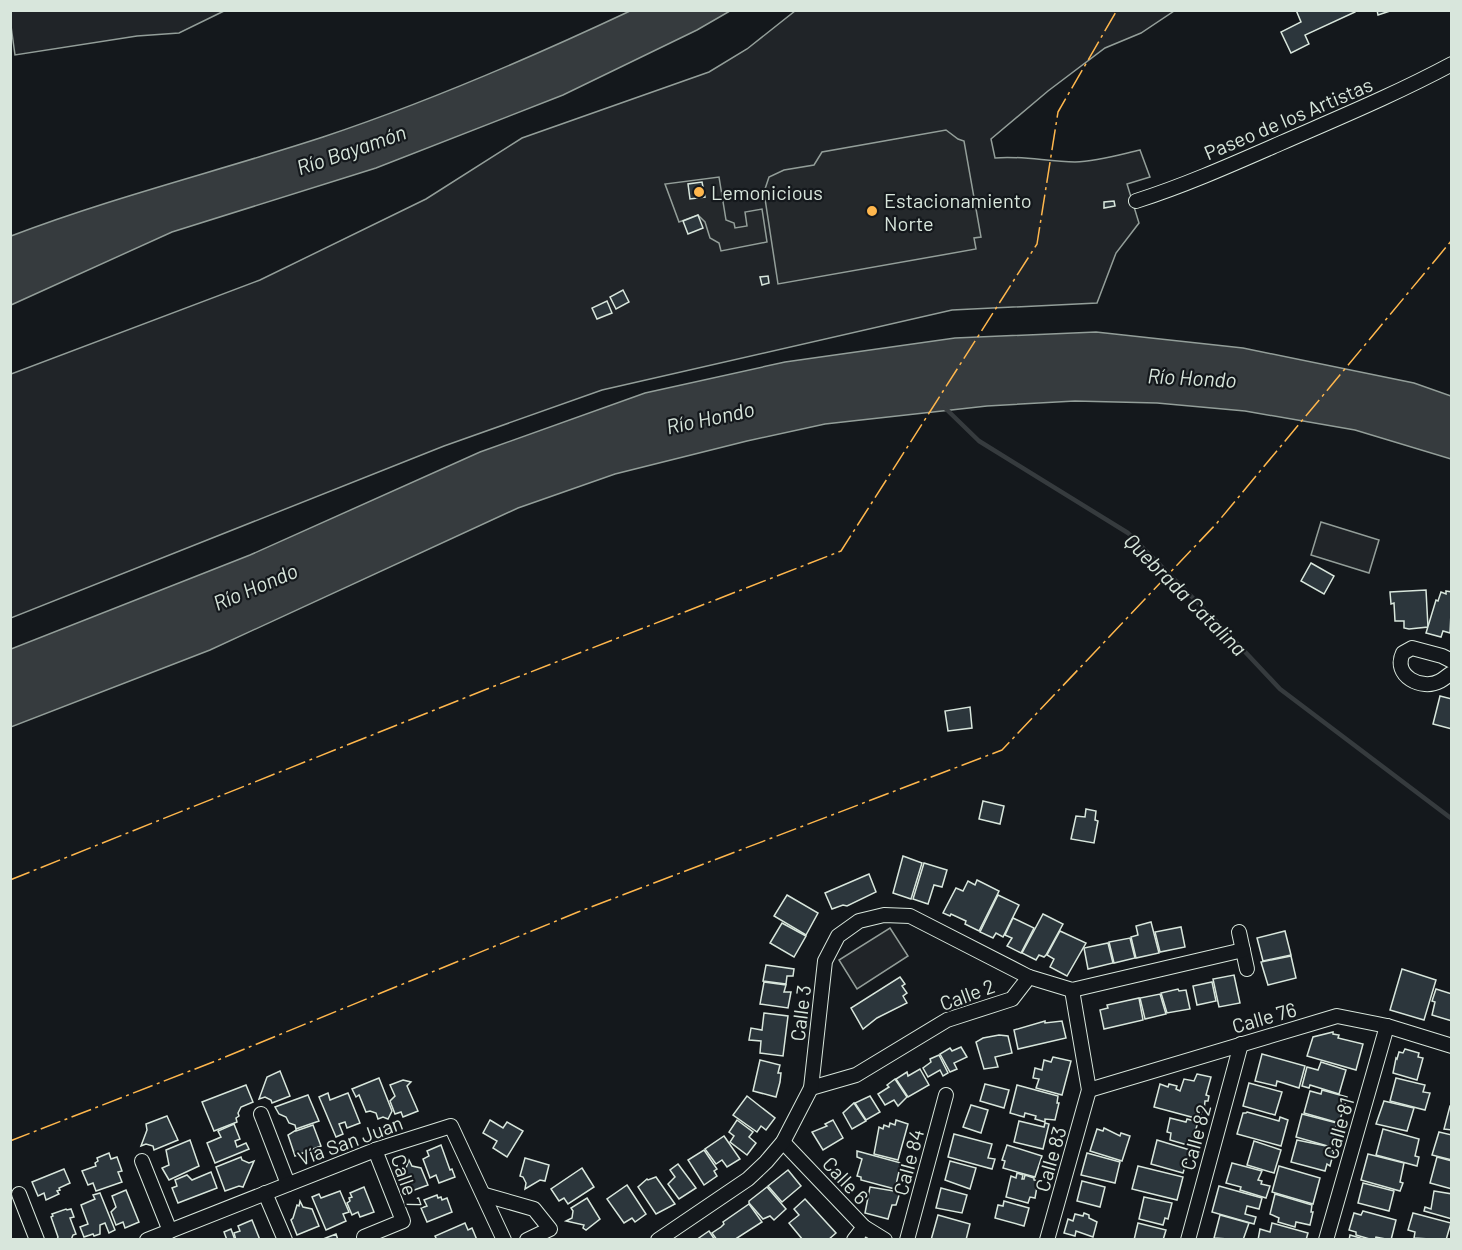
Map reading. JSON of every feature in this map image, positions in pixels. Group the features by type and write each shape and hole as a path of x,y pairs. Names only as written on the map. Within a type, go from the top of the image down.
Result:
{"street":[{"name":"Paseo de los Artistas","path":"1136,201 1173,190 1384,98 1452,64"},
{"path":"1452,661 1412,648 1403,653 1400,666 1407,678 1427,684 1440,681 1452,673"},
{"name":"Calle 3","path":"658,1239 748,1179 783,1142 811,1088 825,961 838,936 859,921 884,915 910,916 1029,977"},
{"path":"1239,932 1247,969"},
{"path":"1029,977 1072,990 1244,951"},
{"name":"Calle 2","path":"811,1088 856,1075 947,1020 1012,999 1029,977"},
{"path":"1072,990 1089,1090"},
{"name":"Calle 76","path":"1089,1090 1337,1016 1387,1026 1452,1046"},
{"name":"Calle 81","path":"1326,1239 1387,1026"},
{"name":"Calle 82","path":"1188,1239 1241,1044"},
{"name":"Calle 83","path":"1047,1239 1089,1090"},
{"name":"Calle 84","path":"907,1239 946,1095"},
{"path":"261,1114 288,1184"},
{"name":"Vía San Juan","path":"153,1238 375,1150 451,1126 504,1239"},
{"name":"Calle 6","path":"783,1142 864,1227 885,1239"},
{"name":"Calle 7","path":"364,1237 403,1221 375,1150"},
{"path":"142,1161 170,1231"},
{"path":"265,1193 285,1239"},
{"path":"19,1194 37,1239"},
{"path":"485,1195 534,1209 550,1229 527,1239"},
{"path":"854,1239 864,1227"}],"shaded area":[{"path":"10,11 224,11 179,33 137,36 15,55"},
{"path":"795,11 1174,11 1141,33 1105,48 1048,91 991,139 995,158 1015,157 1075,162 1140,150 1150,177 1127,184 1139,223 1116,253 1097,303 952,310 602,390 444,446 11,618 11,374 260,280 426,199 522,138 709,72 747,49"},
{"name":"Estacionamiento Norte","path":"946,130 964,141 981,237 974,238 976,249 778,284 764,192 769,177 784,170 814,165 822,152"},
{"path":"719,177 726,220 734,223 735,228 747,226 745,212 762,209 767,242 721,251 719,243 710,238 705,222 698,215 679,222 665,184"},
{"path":"1321,522 1379,540 1369,573 1311,555"},
{"path":"890,928 908,956 857,989 839,960"}],"water":[{"name":"Río Bayamón","path":"630,11 730,11 697,30 563,95 376,168 172,232 11,305 11,236 88,209 323,137 401,109 555,46"},
{"name":"Río Hondo","path":"1096,332 1243,348 1414,383 1451,396 1451,459 1355,430 1245,411 1157,403 1075,401 987,406 825,424 615,474 518,508 210,650 11,727 11,649 250,555 480,452 645,393 785,362 955,338"}],"building":[{"path":"1296,10 1355,10 1355,12 1305,35 1309,44 1291,53 1281,32 1301,22"},
{"path":"1377,10 1393,10 1378,15"},
{"path":"702,182 705,197 690,199 688,184"},
{"path":"1114,201 1115,206 1104,208 1104,202"},
{"path":"698,215 703,228 688,234 683,221"},
{"path":"768,276 769,283 762,285 760,277"},
{"path":"623,290 629,302 616,309 610,297"},
{"path":"607,301 612,313 597,319 592,308"},
{"path":"1311,563 1334,576 1324,594 1301,581"},
{"path":"1426,590 1428,627 1404,628 1404,621 1395,621 1394,603 1391,604 1390,592"},
{"path":"1446,591 1452,592 1450,633 1443,631 1441,637 1426,633 1436,600 1438,601 1441,592 1446,594"},
{"path":"1440,696 1452,699 1452,729 1433,724"},
{"path":"970,707 972,728 948,731 945,711"},
{"path":"983,801 1004,806 1000,824 979,819"},
{"path":"1086,809 1096,811 1095,820 1098,821 1094,843 1071,839 1076,816 1085,817"},
{"path":"903,856 922,863 911,899 893,893"},
{"path":"924,863 947,870 942,887 934,885 928,904 913,899"},
{"path":"869,874 876,892 847,906 832,909 825,893"},
{"path":"977,880 999,891 979,931 965,924 966,921 943,913 956,888 963,891 968,881 975,885"},
{"path":"787,895 818,913 806,935 774,916"},
{"path":"998,895 1019,905 1003,937 996,933 993,938 980,932"},
{"path":"1043,914 1063,924 1046,955 1044,957 1039,955 1036,960 1022,953"},
{"path":"1013,918 1034,928 1021,953 1007,946 1012,938 1005,935"},
{"path":"1151,922 1159,953 1136,958 1131,937 1138,935 1136,926"},
{"path":"782,923 806,936 794,957 770,943"},
{"path":"1181,927 1185,947 1160,952 1155,932"},
{"path":"1060,931 1086,943 1067,976 1050,967 1054,959 1047,955"},
{"path":"1285,931 1291,955 1263,961 1257,938"},
{"path":"1130,938 1135,958 1114,963 1109,942"},
{"path":"1108,943 1113,963 1088,969 1084,948"},
{"path":"1291,956 1296,978 1268,985 1261,962"},
{"path":"766,965 794,969 793,976 787,976 786,984 763,981"},
{"path":"1402,969 1436,980 1424,1020 1390,1010"},
{"path":"1234,975 1240,1003 1219,1007 1213,979"},
{"path":"900,977 905,984 902,986 907,993 903,996 907,1003 877,1018 863,1029 851,1008"},
{"path":"764,982 786,985 784,992 791,992 788,1008 760,1004"},
{"path":"1212,982 1216,1001 1197,1005 1193,986"},
{"path":"1178,989 1179,991 1186,990 1190,1009 1167,1013 1161,993"},
{"path":"1436,989 1452,994 1452,1021 1432,1015 1435,1002 1432,1001"},
{"path":"1160,994 1166,1014 1145,1019 1140,998"},
{"path":"1139,998 1143,1020 1104,1029 1100,1010 1108,1008 1107,1005"},
{"path":"764,1013 788,1016 783,1056 760,1053 761,1041 749,1040 751,1028 762,1030"},
{"path":"1045,1021 1045,1023 1062,1021 1066,1038 1018,1049 1014,1030"},
{"path":"1333,1032 1339,1035 1338,1038 1363,1044 1356,1070 1307,1056 1313,1037"},
{"path":"999,1035 1008,1036 1012,1053 995,1057 998,1067 984,1069 976,1042"},
{"path":"961,1047 967,1057 954,1063 957,1069 950,1072 940,1054 950,1048 952,1051"},
{"path":"1405,1049 1419,1053 1418,1057 1423,1058 1417,1080 1393,1073 1399,1052 1403,1053"},
{"path":"1262,1054 1305,1066 1299,1088 1277,1081 1276,1086 1255,1081"},
{"path":"939,1055 948,1073 943,1076 940,1070 928,1077 923,1068 931,1062 930,1059"},
{"path":"1053,1057 1071,1061 1062,1095 1036,1088 1039,1079 1033,1078 1035,1068 1042,1070 1044,1060 1051,1062"},
{"path":"760,1060 780,1065 778,1073 781,1073 780,1082 776,1097 753,1091"},
{"path":"1321,1062 1346,1070 1339,1094 1310,1085 1309,1088 1302,1086 1307,1067 1318,1070"},
{"path":"920,1069 929,1085 908,1097 896,1079 907,1072 908,1076"},
{"path":"280,1071 290,1096 272,1103 265,1097 259,1099 267,1077"},
{"path":"1197,1074 1211,1077 1206,1095 1209,1096 1208,1101 1205,1101 1204,1111 1199,1119 1154,1107 1160,1084 1168,1087 1169,1084 1177,1086 1176,1089 1180,1091 1184,1079 1194,1081"},
{"path":"379,1078 392,1111 388,1119 383,1117 378,1119 376,1113 366,1112 359,1095 356,1097 352,1089"},
{"path":"1396,1078 1425,1085 1423,1092 1430,1093 1425,1110 1390,1101"},
{"path":"895,1079 907,1097 898,1106 894,1100 885,1105 878,1094 889,1087 887,1085"},
{"path":"403,1080 411,1082 407,1086 418,1111 403,1117 401,1112 395,1114 390,1101 395,1096 390,1085"},
{"path":"1249,1083 1282,1092 1275,1115 1243,1106"},
{"path":"985,1084 1009,1090 1004,1108 980,1101"},
{"path":"246,1085 253,1102 241,1107 239,1116 236,1118 237,1122 214,1131 202,1102"},
{"path":"1017,1085 1058,1096 1057,1103 1059,1103 1055,1120 1045,1119 1045,1122 1025,1113 1024,1117 1010,1113"},
{"path":"1322,1090 1347,1097 1339,1123 1304,1113 1310,1091 1321,1094"},
{"path":"328,1093 330,1100 348,1093 360,1123 347,1128 345,1122 339,1124 343,1134 336,1137 319,1097"},
{"path":"308,1095 319,1121 296,1129 295,1125 279,1114 275,1107"},
{"path":"747,1096 775,1118 766,1130 761,1126 757,1132 733,1115"},
{"path":"870,1096 880,1112 866,1120 855,1103"},
{"path":"1384,1101 1414,1108 1407,1131 1376,1124"},
{"path":"854,1103 866,1121 852,1129 843,1113"},
{"path":"971,1105 988,1110 981,1133 963,1127"},
{"path":"1450,1106 1452,1106 1452,1130 1444,1129"},
{"path":"1247,1112 1279,1121 1280,1117 1288,1120 1281,1146 1237,1134 1243,1113"},
{"path":"1302,1114 1337,1123 1331,1147 1296,1137"},
{"path":"167,1116 178,1140 154,1150 153,1146 146,1144 141,1146 147,1130 146,1124"},
{"path":"1170,1118 1198,1122 1191,1146 1170,1140 1171,1133 1167,1132"},
{"path":"490,1120 503,1128 507,1122 523,1131 507,1157 493,1148 497,1141 483,1133"},
{"path":"737,1120 753,1132 749,1137 756,1143 747,1155 730,1142 734,1136 729,1132"},
{"path":"833,1120 843,1138 823,1150 812,1132 827,1126 825,1124"},
{"path":"896,1120 908,1124 898,1160 874,1154 879,1127 883,1129 884,1125 889,1127 890,1123 895,1125"},
{"path":"1019,1121 1044,1127 1045,1123 1049,1124 1043,1149 1014,1142"},
{"path":"234,1124 240,1139 235,1141 237,1147 246,1143 249,1149 215,1163 207,1143 221,1137 218,1131"},
{"path":"313,1125 321,1146 295,1156 288,1135"},
{"path":"1104,1128 1120,1136 1121,1133 1130,1136 1122,1161 1090,1151 1097,1129 1103,1131"},
{"path":"1383,1129 1419,1139 1415,1156 1419,1157 1417,1166 1376,1155"},
{"path":"1439,1132 1452,1135 1452,1160 1432,1155"},
{"path":"954,1134 992,1144 988,1158 995,1159 992,1169 948,1157"},
{"path":"724,1136 740,1159 727,1167 722,1160 716,1164 705,1149"},
{"path":"190,1140 199,1166 169,1180 162,1168 169,1165 166,1150"},
{"path":"1157,1140 1190,1150 1183,1173 1151,1164"},
{"path":"1297,1140 1331,1147 1330,1150 1334,1151 1330,1166 1327,1164 1325,1171 1291,1162"},
{"path":"1254,1141 1281,1150 1274,1173 1247,1165"},
{"path":"441,1145 455,1177 439,1183 436,1175 430,1178 423,1159 429,1156 427,1151"},
{"path":"1007,1145 1042,1156 1035,1177 1003,1168 1005,1161 1002,1160"},
{"path":"704,1150 717,1169 714,1171 717,1176 704,1185 688,1160"},
{"path":"857,1151 901,1163 895,1189 861,1180 861,1177 857,1176 862,1159 857,1157"},
{"path":"109,1153 111,1159 117,1157 122,1171 118,1172 122,1182 96,1191 93,1183 88,1185 82,1171 96,1166 97,1158"},
{"path":"1087,1153 1120,1162 1115,1183 1081,1175"},
{"path":"1368,1154 1404,1163 1400,1182 1403,1183 1400,1191 1361,1180"},
{"path":"241,1157 249,1163 254,1161 243,1187 239,1186 225,1191 216,1167"},
{"path":"1437,1157 1452,1161 1452,1189 1430,1183"},
{"path":"525,1158 549,1165 545,1181 540,1180 525,1189 526,1183 520,1176"},
{"path":"409,1160 412,1166 421,1168 428,1185 409,1192 406,1178 403,1176"},
{"path":"950,1161 976,1168 970,1189 945,1180"},
{"path":"1232,1163 1262,1171 1258,1180 1262,1181 1261,1184 1270,1186 1266,1198 1226,1183"},
{"path":"678,1164 696,1188 679,1199 668,1184 675,1177 670,1170"},
{"path":"1138,1166 1183,1177 1177,1200 1132,1189"},
{"path":"1279,1166 1320,1178 1313,1204 1272,1192"},
{"path":"582,1168 594,1187 568,1204 564,1198 559,1201 551,1189"},
{"path":"64,1169 70,1183 59,1188 60,1190 57,1191 59,1194 46,1200 44,1193 38,1196 32,1182"},
{"path":"788,1170 801,1186 782,1202 768,1186"},
{"path":"211,1172 217,1188 178,1203 172,1188 177,1186 175,1180 187,1175 192,1180"},
{"path":"1017,1173 1023,1175 1022,1179 1025,1175 1038,1181 1035,1198 1030,1197 1028,1203 1006,1197 1011,1176 1016,1178"},
{"path":"656,1177 675,1204 656,1214 638,1187 647,1179"},
{"path":"1082,1181 1105,1187 1100,1207 1077,1201"},
{"path":"1363,1183 1394,1191 1389,1211 1358,1203"},
{"path":"627,1185 646,1214 635,1222 632,1218 624,1223 607,1199"},
{"path":"1219,1186 1262,1198 1259,1209 1247,1206 1245,1214 1256,1217 1254,1224 1212,1212"},
{"path":"364,1187 374,1212 360,1217 358,1212 352,1215 347,1203 352,1197 350,1193"},
{"path":"767,1187 786,1209 774,1220 770,1216 763,1219 749,1203"},
{"path":"870,1187 900,1192 896,1205 892,1205 888,1219 865,1213"},
{"path":"941,1188 967,1195 962,1213 936,1208"},
{"path":"126,1190 139,1222 125,1228 123,1222 116,1225 111,1212 116,1207 112,1196"},
{"path":"340,1191 349,1212 343,1214 346,1221 326,1230 312,1197 319,1194 321,1198"},
{"path":"1434,1191 1452,1194 1452,1219 1424,1211 1425,1207 1431,1209"},
{"path":"100,1193 115,1230 109,1233 105,1223 100,1225 100,1234 84,1237 80,1227 88,1224 81,1205 95,1199 93,1195"},
{"path":"1275,1194 1312,1205 1310,1225 1296,1222 1295,1227 1278,1222 1279,1218 1270,1214"},
{"path":"437,1195 442,1200 447,1198 452,1212 427,1222 421,1208 427,1206 424,1200"},
{"path":"1144,1197 1172,1203 1168,1219 1165,1218 1163,1225 1139,1219"},
{"path":"587,1198 600,1219 586,1230 583,1228 584,1225 566,1221 572,1218 571,1208"},
{"path":"805,1199 836,1233 828,1240 803,1240 789,1223 799,1215 794,1209"},
{"path":"300,1201 303,1207 312,1209 319,1226 297,1235 291,1220"},
{"path":"1004,1201 1029,1208 1024,1226 995,1218 998,1205 1003,1206"},
{"path":"749,1204 762,1222 734,1240 717,1240 712,1233 724,1224 723,1222"},
{"path":"71,1209 74,1217 70,1218 76,1234 71,1240 57,1240 51,1217 52,1214"},
{"path":"1363,1211 1396,1220 1391,1240 1376,1237 1373,1240 1356,1235 1356,1232 1349,1230 1354,1213 1361,1215"},
{"path":"1084,1213 1097,1222 1093,1237 1076,1231 1075,1236 1064,1233 1068,1219 1073,1221 1075,1214 1083,1216"},
{"path":"1413,1213 1451,1223 1446,1240 1414,1238 1415,1232 1408,1230"},
{"path":"938,1215 970,1224 966,1240 931,1240"},
{"path":"1220,1215 1249,1223 1243,1240 1214,1238"},
{"path":"252,1220 260,1240 236,1240 234,1233 240,1231 238,1226"},
{"path":"465,1223 468,1230 472,1228 477,1240 437,1240 435,1236"},
{"path":"1138,1223 1166,1230 1163,1240 1134,1240"},
{"path":"1272,1223 1308,1233 1306,1240 1258,1240 1260,1229 1270,1232"},
{"path":"231,1229 235,1240 227,1240 224,1232"},
{"path":"709,1231 715,1240 696,1240"},
{"path":"336,1234 338,1240 323,1240 323,1239"},
{"path":"1350,1235 1367,1240 1349,1240"}],"waterway":[{"name":"Quebrada Catalina","path":"944,407 979,441 1128,533 1280,689 1452,819"}],"power":[{"path":"10,880 487,689 841,551 1037,244 1058,112 1117,10"},
{"path":"10,1141 213,1062 578,912 1002,750 1217,523 1452,240"}],"place":[{"name":"Lemonicious","path":"699,192"},
{"name":"Estacionamiento Norte","path":"872,211"}]}
